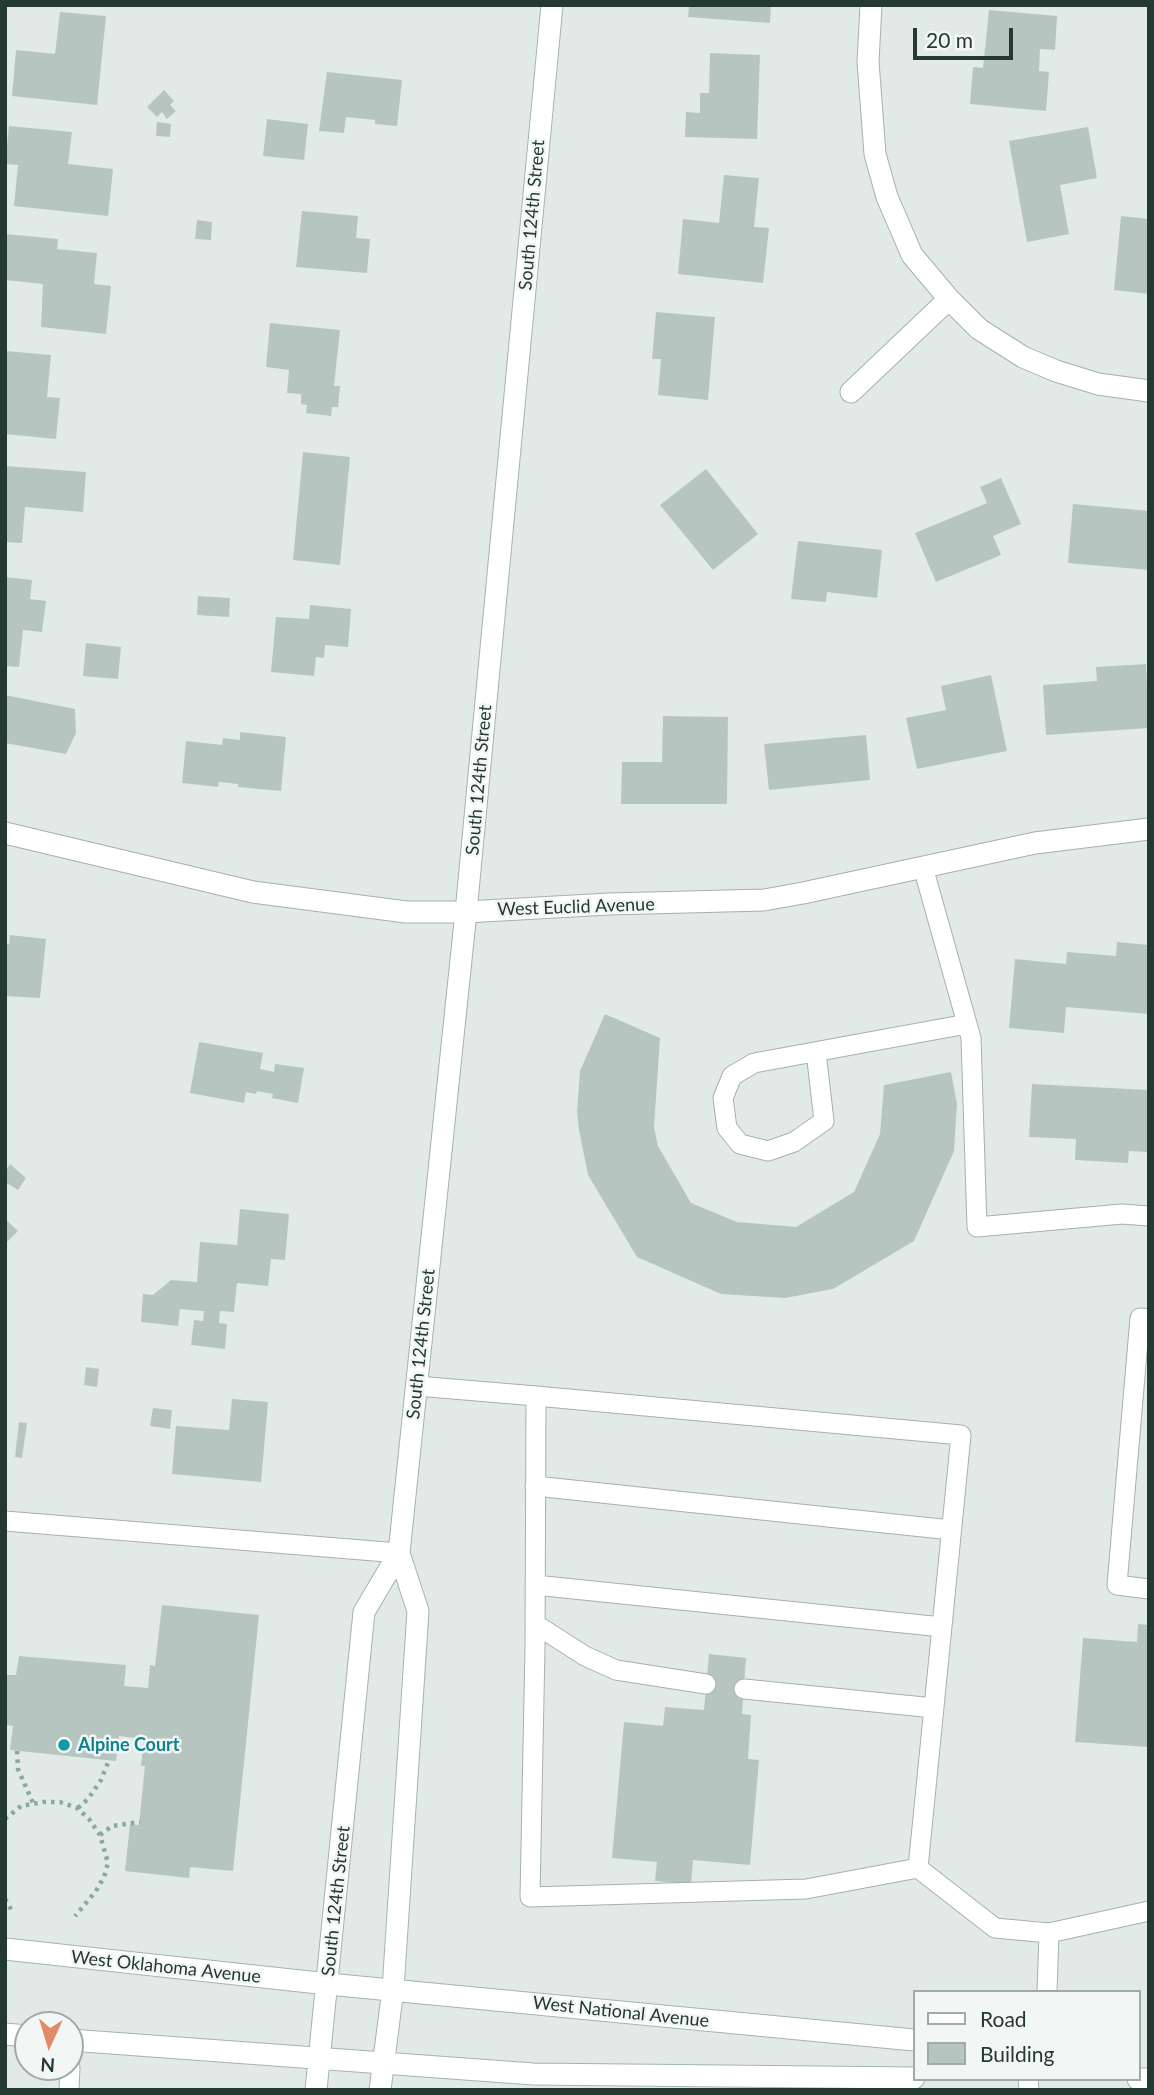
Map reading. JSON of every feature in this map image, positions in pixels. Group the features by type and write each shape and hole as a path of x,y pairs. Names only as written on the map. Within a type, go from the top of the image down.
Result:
{"street":[{"name":"South 124th Street","path":"316,2090 365,1612 399,1553 466,912 552,5"},
{"path":"871,5 868,62 870,108 878,165 887,197 912,255 949,299 979,329 1023,357 1098,384 1149,391"},
{"path":"851,393 949,299"},
{"name":"West Euclid Avenue","path":"5,833 253,892 406,912 466,912 609,904 764,900 803,894 1035,843 1149,829"},
{"name":"South 124th Street","path":"380,2090 393,1989 418,1612 399,1553"},
{"name":"West Oklahoma Avenue","path":"5,1949 328,1984"},
{"name":"West National Avenue","path":"328,1984 912,2040"},
{"path":"84,2041 533,2074 912,2078"}],"lane":[{"path":"923,867 971,1038 977,1227 1122,1214 1149,1216"},
{"path":"816,1052 824,1121 794,1142 768,1151 740,1144 727,1128 723,1098 732,1076 754,1063 967,1024"},
{"path":"1149,1320 1140,1318 1117,1586 1149,1588"},
{"path":"417,1386 961,1435 918,1868"},
{"path":"536,1396 530,1897 806,1889 918,1868 995,1928 1049,1933 1149,1911"},
{"path":"535,1486 951,1530"},
{"path":"5,1521 399,1553"},
{"path":"535,1585 942,1627"},
{"path":"535,1624 584,1656 616,1670 706,1684"},
{"path":"744,1689 934,1708"},
{"path":"1047,1990 1049,1933"}],"path":[{"path":"17,1751 18,1769 33,1803"},
{"path":"78,1808 101,1780 109,1760"},
{"path":"5,1819 21,1806 60,1802 78,1808 89,1819 100,1835 108,1863 96,1891 75,1916"},
{"path":"100,1835 112,1826 140,1822"},
{"path":"5,1899 12,1911"}],"building":[{"path":"689,5 771,5 770,23 688,17"},
{"path":"989,10 1057,16 1055,50 1040,49 1039,71 1049,72 1046,111 970,104 973,67 983,68"},
{"path":"60,12 106,16 97,105 12,96 16,50 55,54"},
{"path":"710,53 760,55 757,139 685,137 686,112 700,113 700,93 709,93"},
{"path":"327,72 402,80 397,126 346,117 344,133 319,131"},
{"path":"164,90 174,101 170,105 176,111 167,119 162,112 157,117 147,107"},
{"path":"267,119 308,124 304,160 263,156"},
{"path":"157,122 171,124 170,137 156,136"},
{"path":"9,126 72,132 68,164 113,169 108,216 14,206 18,165 5,164"},
{"path":"1088,127 1097,178 1060,185 1069,234 1027,242 1009,141"},
{"path":"724,175 759,178 754,227 769,228 763,283 678,274 683,219 719,223"},
{"path":"302,211 358,216 356,238 370,239 367,273 296,267"},
{"path":"1121,216 1149,219 1149,294 1114,290"},
{"path":"197,220 212,222 211,240 195,239"},
{"path":"5,234 58,239 57,249 97,253 94,284 111,286 106,334 41,327 43,284 5,280"},
{"path":"656,312 715,317 708,400 658,395 661,359 652,359"},
{"path":"270,323 340,330 334,386 340,386 338,407 332,407 331,416 306,413 307,405 301,404 301,394 287,393 289,370 266,367"},
{"path":"5,351 51,355 47,397 60,398 56,439 5,434"},
{"path":"303,452 350,457 340,565 293,560"},
{"path":"5,466 86,472 83,512 25,507 22,543 5,542"},
{"path":"706,469 758,534 713,570 660,505"},
{"path":"1001,478 1021,524 993,536 1001,555 936,582 915,533 987,503 980,487"},
{"path":"1073,504 1149,511 1149,570 1068,563"},
{"path":"798,541 882,550 877,598 827,592 826,602 791,599"},
{"path":"5,577 32,580 30,599 46,601 42,632 23,630 19,667 5,666"},
{"path":"198,596 230,598 229,617 197,615"},
{"path":"310,605 351,609 348,647 325,645 324,658 316,657 314,676 271,672 276,617 309,619"},
{"path":"86,643 121,647 118,679 83,676"},
{"path":"1146,664 1149,728 1046,735 1043,685 1097,681 1096,667"},
{"path":"991,675 1007,751 917,769 906,718 946,710 941,686"},
{"path":"5,695 75,709 76,733 66,754 5,743"},
{"path":"663,716 728,717 727,804 621,804 622,762 662,762"},
{"path":"240,732 286,737 281,791 238,787 238,784 219,782 218,787 182,783 186,741 222,745 223,738 240,740"},
{"path":"866,735 870,780 769,790 764,744"},
{"path":"10,935 46,939 40,998 5,996 5,944 9,944"},
{"path":"1117,942 1149,945 1149,1014 1066,1007 1064,1033 1009,1028 1015,959 1066,964 1067,952 1116,956"},
{"path":"605,1014 660,1038 654,1127 658,1146 691,1203 737,1222 796,1227 854,1192 880,1134 884,1085 951,1072 957,1104 954,1151 914,1241 833,1289 785,1298 721,1294 637,1257 588,1175 579,1130 577,1112 580,1071"},
{"path":"199,1042 263,1053 260,1069 274,1072 275,1064 304,1068 298,1103 272,1098 273,1094 257,1091 256,1094 246,1092 244,1103 190,1093"},
{"path":"1032,1084 1149,1090 1149,1152 1129,1151 1128,1163 1075,1160 1076,1139 1029,1137"},
{"path":"10,1164 26,1178 18,1190 5,1182 5,1172"},
{"path":"240,1209 289,1214 285,1260 271,1259 268,1286 237,1283 234,1312 220,1311 219,1323 227,1324 225,1349 191,1345 194,1320 203,1321 204,1311 180,1309 178,1326 141,1322 143,1294 153,1295 171,1280 197,1282 200,1242 237,1245"},
{"path":"5,1219 18,1231 5,1244"},
{"path":"86,1367 99,1369 97,1387 84,1385"},
{"path":"232,1399 268,1402 261,1482 172,1474 176,1426 229,1430"},
{"path":"153,1408 172,1410 170,1429 150,1426"},
{"path":"19,1422 27,1423 22,1458 15,1457"},
{"name":"Alpine Court","path":"162,1605 259,1615 233,1871 190,1867 189,1878 125,1871 130,1824 139,1825 145,1766 141,1766 144,1739 119,1736 116,1761 10,1750 13,1726 5,1725 5,1675 16,1675 19,1656 126,1665 124,1686 148,1688 150,1665 155,1666"},
{"path":"1138,1624 1149,1625 1149,1747 1075,1742 1083,1638 1137,1642"},
{"path":"709,1654 746,1658 742,1714 751,1715 748,1759 759,1760 750,1865 693,1860 691,1884 655,1881 657,1862 612,1858 624,1722 663,1726 665,1707 704,1710"}],"place":[{"name":"Alpine Court","path":"64,1745"}]}
